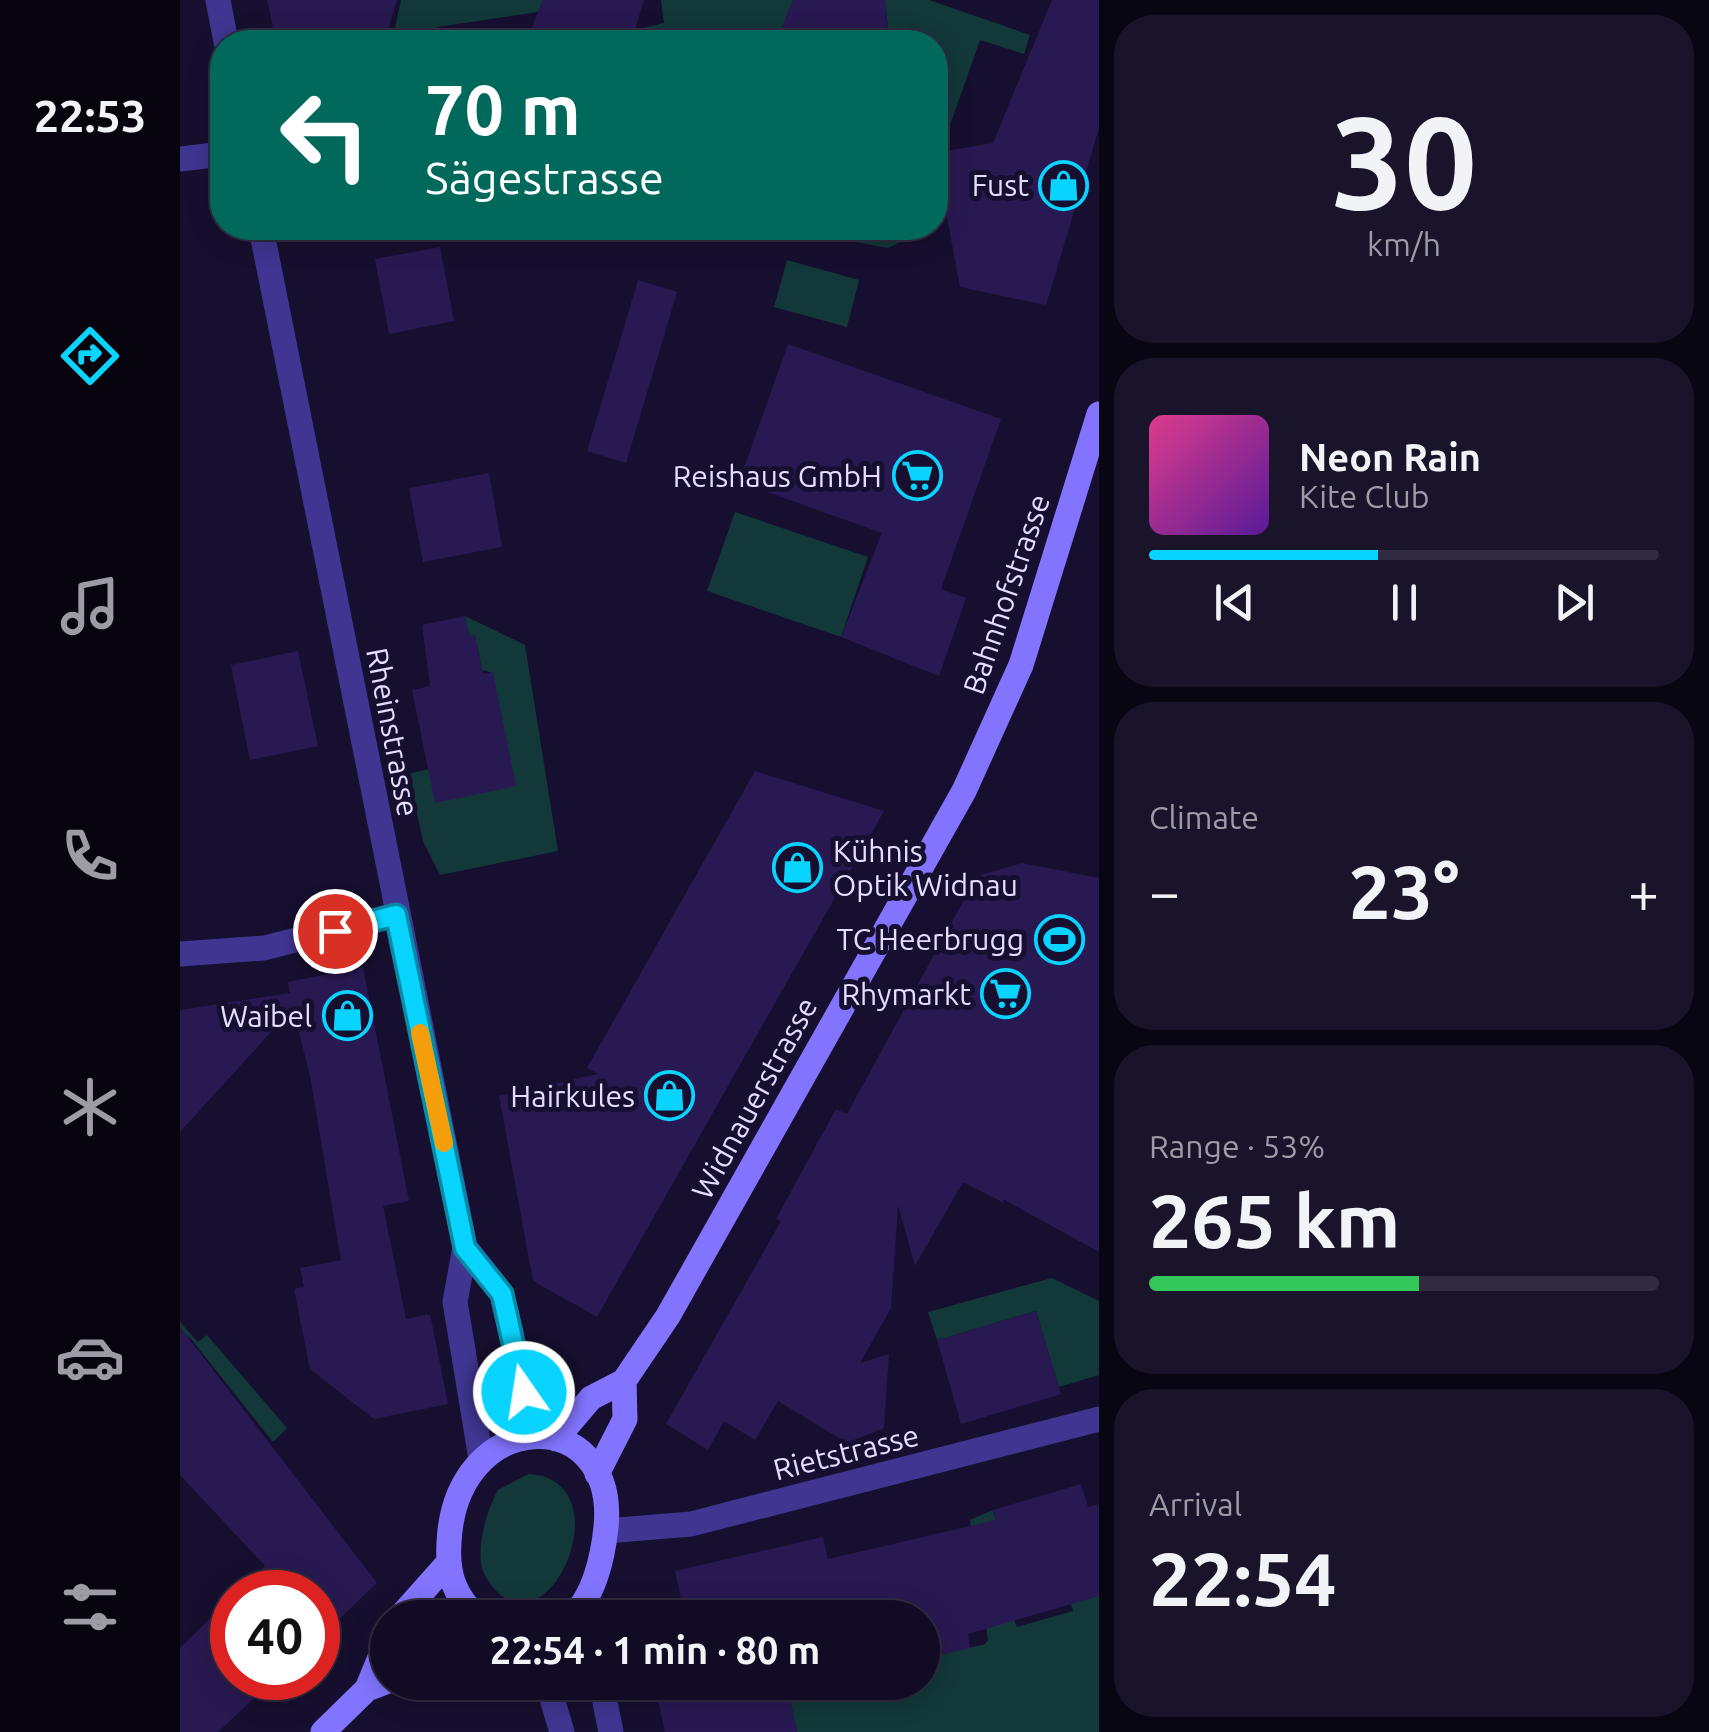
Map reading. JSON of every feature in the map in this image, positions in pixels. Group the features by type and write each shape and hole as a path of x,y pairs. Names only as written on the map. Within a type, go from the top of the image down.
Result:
{"main road":[{"name":"Bahnhofstrasse","path":"964,791 1021,665 1099,414"},
{"name":"Widnauerstrasse","path":"545,1437 592,1398 624,1381 668,1316 964,791"},
{"name":"Widnauerstrasse","path":"597,1474 625,1419 624,1381"},
{"path":"464,1600 454,1588 448,1563 458,1492 481,1460 502,1443 545,1437 584,1456 597,1474 607,1507 606,1531 584,1600"},
{"path":"415,1600 448,1563"},
{"path":"323,1732 370,1692"}],"street":[{"path":"218,0 224,30"},
{"path":"180,159 210,155"},
{"name":"Rheinstrasse","path":"264,240 465,1248 455,1302 481,1460"},
{"path":"180,954 264,948 396,915"},
{"name":"Rheinstrasse","path":"465,1248 502,1294 545,1437"},
{"name":"Rietstrasse","path":"606,1531 691,1524 1099,1420"},
{"path":"552,1700 562,1732"},
{"path":"606,1700 612,1732"}],"green space":[{"path":"401,0 543,0 538,12 436,30 395,30"},
{"path":"661,0 793,0 781,30 635,30 664,23"},
{"path":"868,0 929,0 1030,35 1024,54 980,40 948,131 948,30 888,30 886,7"},
{"path":"845,240 905,240 888,248"},
{"path":"787,260 859,280 847,327 774,307"},
{"path":"735,512 868,557 841,637 707,591"},
{"path":"465,616 525,645 558,851 440,875 423,841 408,774 429,769 493,673 482,670 475,636 469,636"},
{"path":"1052,1278 1099,1301 1099,1375 1059,1387 1036,1311 937,1340 928,1312"},
{"path":"180,1322 198,1342 207,1335 287,1428 273,1442 191,1339 186,1335 180,1341"},
{"path":"528,1474 558,1484 572,1505 574,1533 567,1562 552,1587 533,1600 508,1600 483,1570 482,1534 498,1490"},
{"path":"993,1510 1023,1612 1012,1615 1017,1627 1073,1611 1067,1590 1099,1565 1099,1732 797,1732 790,1700 940,1700 940,1655 988,1640 970,1520"}],"building":[{"path":"267,0 397,0 388,30 273,30"},
{"path":"543,0 644,0 635,30 531,30"},
{"path":"793,0 885,0 888,30 781,30"},
{"path":"1052,0 1099,0 1099,128 1046,305 960,287 948,223 948,151 993,143"},
{"path":"440,247 454,321 389,334 375,259"},
{"path":"638,280 677,292 626,463 587,451"},
{"path":"788,344 1001,419 941,589 966,598 939,676 841,637 882,533 739,482"},
{"path":"489,473 502,547 423,562 409,488"},
{"path":"465,616 469,636 475,635 483,674 493,672 516,786 435,803 412,690 430,686 422,625"},
{"path":"298,651 318,746 250,760 231,665"},
{"path":"755,771 884,811 597,1317 533,1281 499,1096 598,1074 587,1068"},
{"name":"Rhymarkt","path":"1022,863 1099,878 1099,1252 1003,1199 1004,1203 963,1182 915,1266 898,1205 891,1308 860,1363 889,1354 884,1428 847,1443 778,1401 755,1440 724,1421 708,1450 666,1424 781,1221 776,1219 836,1109 847,1114 977,876"},
{"path":"363,967 409,1201 383,1206 406,1319 430,1314 448,1404 374,1419 310,1369 294,1289 304,1287 300,1268 341,1260 310,1076 293,1008 180,1132 180,1010 290,993 288,982"},
{"path":"1036,1311 1061,1394 961,1424 937,1340"},
{"path":"180,1327 377,1583 340,1618 340,1570 261,1570 265,1566 180,1475"},
{"path":"1081,1484 1088,1507 1099,1504 1099,1596 968,1634 970,1648 940,1655 940,1600 681,1600 675,1571 823,1537 828,1559 996,1520 993,1510"},
{"path":"210,1619 210,1700 252,1700 218,1732 180,1732 180,1648"},
{"path":"658,1700 790,1700 797,1732 665,1732"}],"slow traffic":[{"path":"420,1033 444,1143"}],"place":[{"name":"Fust","path":"1064,185"},
{"name":"Reishaus GmbH","path":"917,476"},
{"name":"Kühnis Optik Widnau","path":"798,868"},
{"name":"TC Heerbrugg","path":"1059,939"},
{"name":"Rhymarkt","path":"1006,994"},
{"name":"Waibel","path":"347,1016"},
{"name":"Hairkules","path":"670,1096"}],"route":[{"path":"335,931 396,915 465,1248 502,1294 524,1392"}]}
